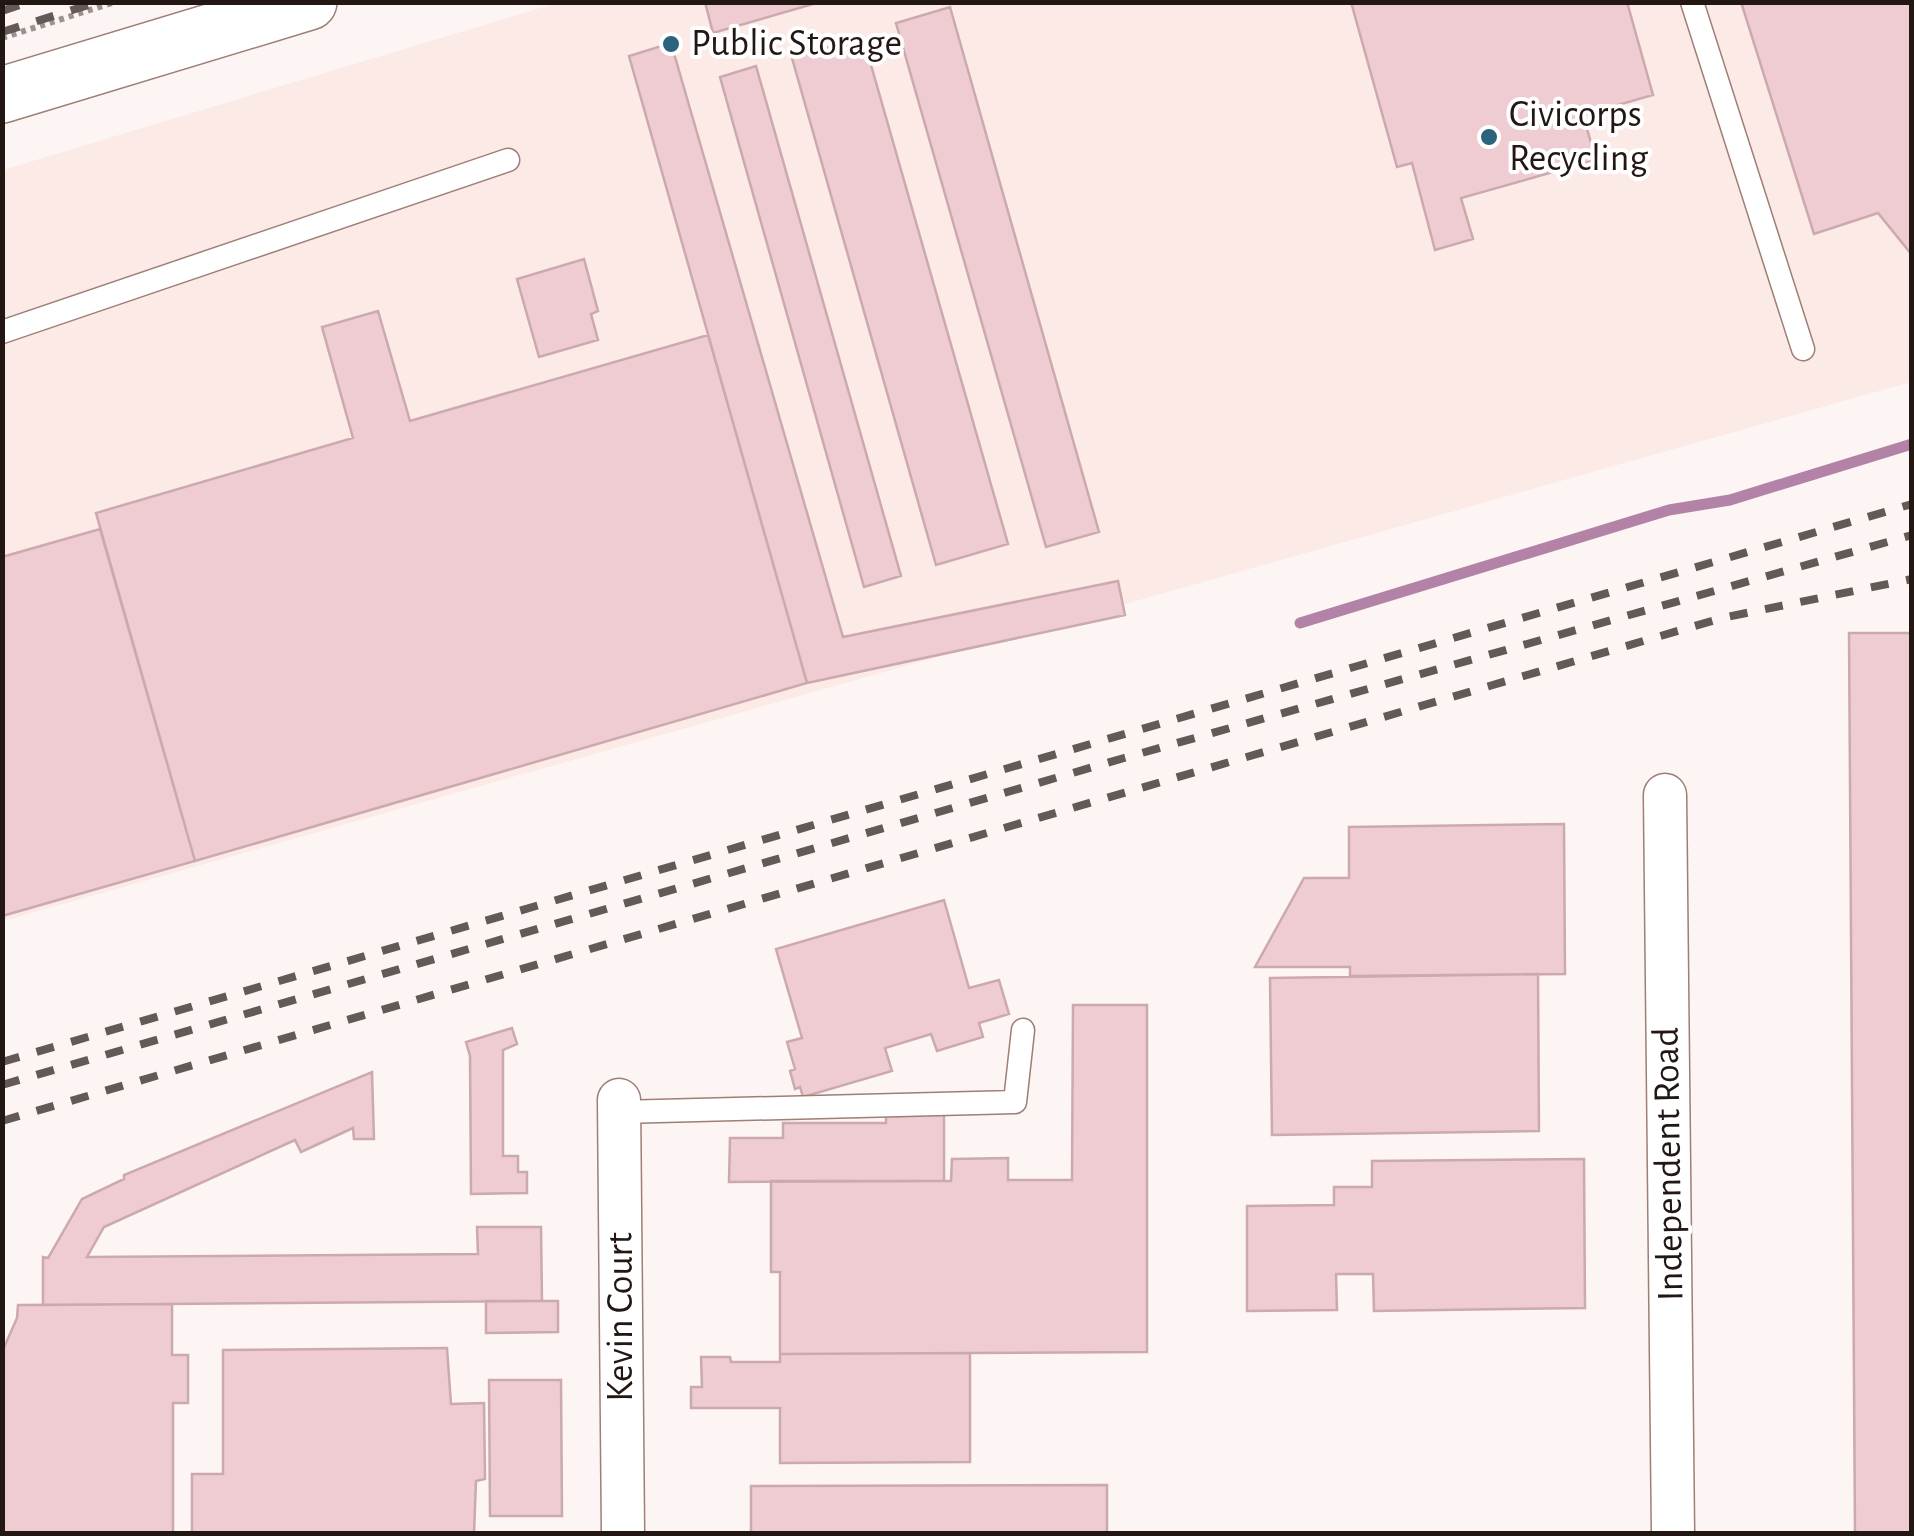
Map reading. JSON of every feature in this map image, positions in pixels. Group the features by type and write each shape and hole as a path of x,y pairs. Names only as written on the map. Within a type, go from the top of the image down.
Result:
{"main road":[{"path":"2,95 309,2"}],"street":[{"name":"Independent Road","path":"1665,795 1673,1534"},
{"name":"Kevin Court","path":"620,1106 622,1534"}],"lane":[{"path":"1692,2 1803,349"},
{"path":"2,332 508,160"},
{"path":"620,1106 1015,1102 1023,1030"}],"path":[{"path":"2,38 115,2"}],"shaded area":[{"path":"557,3 1911,3 1911,382 3,921 3,170"}],"building":[{"path":"705,2 820,2 713,33"},
{"name":"Civicorps Recycling","path":"1351,2 1627,2 1653,95 1583,115 1596,160 1461,198 1473,239 1435,250 1412,163 1397,167"},
{"path":"1741,2 1912,2 1912,255 1878,213 1814,234"},
{"path":"950,7 1099,532 1046,547 896,23"},
{"path":"863,37 1008,544 936,565 792,58"},
{"path":"671,43 843,637 1118,581 1125,615 807,683 629,56"},
{"path":"756,66 901,576 864,587 720,77"},
{"path":"584,259 598,311 591,314 598,340 539,357 517,279"},
{"path":"378,311 410,421 708,335 807,683 195,861 96,513 353,438 322,327"},
{"path":"100,529 195,861 2,916 2,557"},
{"path":"1849,633 1912,633 1912,1534 1855,1534"},
{"path":"1564,824 1565,974 1350,976 1350,967 1255,967 1304,878 1349,878 1349,827"},
{"path":"944,900 969,988 999,980 1009,1014 979,1023 983,1037 937,1051 931,1034 885,1048 892,1071 803,1097 800,1087 795,1089 790,1071 795,1069 787,1042 802,1038 776,949"},
{"path":"1538,974 1539,1131 1272,1135 1270,978"},
{"path":"1073,1005 1147,1005 1147,1352 780,1354 780,1272 771,1272 771,1181 951,1181 952,1159 1008,1158 1008,1180 1072,1180"},
{"path":"512,1028 517,1044 503,1050 503,1156 518,1156 518,1172 527,1172 527,1193 471,1194 470,1056 466,1042"},
{"path":"372,1072 374,1139 354,1139 353,1128 301,1152 295,1140 104,1227 87,1257 478,1254 477,1227 541,1227 542,1301 43,1305 43,1257 48,1258 82,1199 124,1179 124,1175"},
{"path":"886,1110 944,1110 944,1181 729,1182 730,1138 783,1138 783,1123 886,1123"},
{"path":"1584,1159 1585,1308 1374,1311 1373,1274 1336,1274 1337,1310 1247,1311 1247,1206 1334,1205 1334,1187 1372,1187 1372,1161"},
{"path":"486,1301 558,1301 558,1332 486,1333"},
{"path":"172,1304 172,1355 188,1355 188,1403 173,1403 173,1534 2,1534 2,1352 17,1318 18,1305"},
{"path":"447,1348 451,1404 484,1403 485,1479 476,1481 474,1534 192,1534 192,1474 223,1474 223,1350"},
{"path":"970,1353 970,1462 780,1463 780,1408 691,1408 691,1387 702,1387 701,1357 730,1357 731,1362 780,1362 780,1354"},
{"path":"489,1380 561,1380 562,1516 490,1516"},
{"path":"1107,1485 1107,1534 751,1534 751,1486"}],"waterway":[{"path":"1300,623 1669,510 1730,500 1912,444"}],"railway":[{"path":"2,11 28,2"},
{"path":"2,32 98,2"},
{"path":"2,1062 1912,504"},
{"path":"2,1085 1124,758 1912,535"},
{"path":"2,1121 1722,618 1912,579"}],"place":[{"name":"Public Storage","path":"671,44"},
{"name":"Civicorps Recycling","path":"1489,137"}]}
